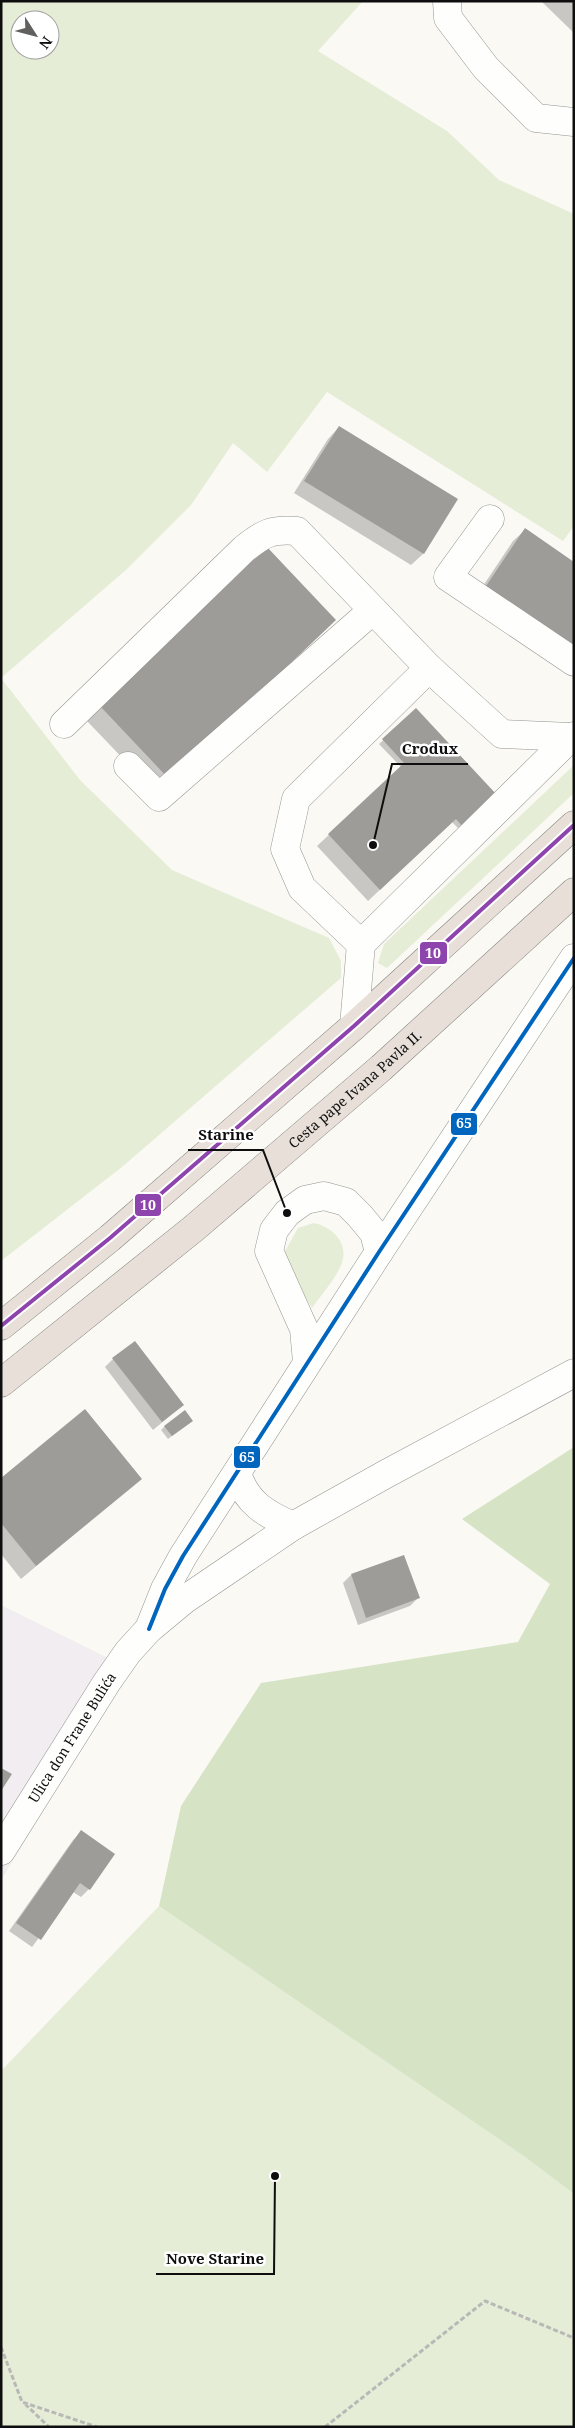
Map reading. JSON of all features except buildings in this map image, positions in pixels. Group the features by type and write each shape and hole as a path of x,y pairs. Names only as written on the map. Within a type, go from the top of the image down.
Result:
{"highway":[{"path":"1,1326 110,1238 354,1026 574,825"},
{"name":"Cesta pape Ivana Pavla II.","path":"1,1383 129,1281 381,1068 574,892"}],"street":[{"path":"447,1 448,18 486,68 536,118 574,122"},
{"path":"490,519 448,577 574,662"},
{"path":"64,724 244,549 263,534 284,530 297,531 429,668 502,734 572,737"},
{"path":"128,766 159,797 373,610"},
{"path":"361,944 302,888 285,849 296,799 429,668"},
{"path":"354,1026 361,944 572,737"},
{"path":"149,1629 164,1589 236,1473 379,1252 574,958"},
{"path":"308,1362 304,1329 269,1251 274,1230 287,1213 306,1200 324,1196 346,1202 353,1209 374,1234 379,1252"},
{"path":"149,1629 191,1595 294,1526 386,1474 574,1373"},
{"path":"236,1473 242,1490 255,1504 271,1516 294,1526"},
{"name":"Ulica don Frane Bulića","path":"1,1851 107,1682 128,1652 149,1629"}],"path":[{"path":"325,2427 485,2302 574,2338"},
{"path":"1,2347 22,2402 49,2427"},
{"path":"22,2402 97,2427"}],"shaded area":[{"path":"1,1605 130,1669 1,1880"}],"green space":[{"path":"1,1 363,1 318,51 447,131 499,180 574,214 574,526 563,541 327,392 267,472 233,443 191,505 127,569 1,678"},
{"path":"1,678 80,780 172,870 329,938 341,961 341,978 122,1167 1,1261"},
{"path":"574,765 574,793 387,968 378,963 384,944"},
{"path":"314,1223 327,1228 338,1238 343,1250 343,1257 335,1276 312,1308 287,1269 284,1253 298,1228"},
{"path":"574,1447 574,2194 525,2157 159,1906 181,1806 261,1683 518,1642 550,1584 462,1519"},
{"path":"159,1906 525,2157 574,2194 574,2427 1,2427 1,2071"}],"transit line":[{"name":"10","path":"1,1326 110,1238 354,1026 574,825"},
{"name":"65","path":"149,1629 165,1589 183,1556 379,1252 574,958"}],"place":[{"name":"Crodux","path":"373,845"},
{"name":"Starine","path":"287,1213"},
{"name":"Nove Starine","path":"275,2176"}]}
